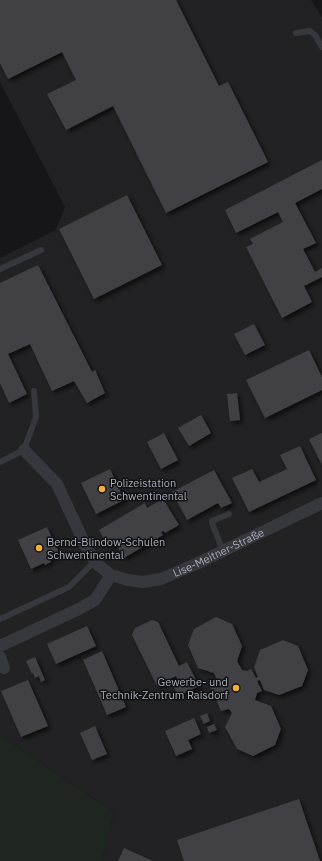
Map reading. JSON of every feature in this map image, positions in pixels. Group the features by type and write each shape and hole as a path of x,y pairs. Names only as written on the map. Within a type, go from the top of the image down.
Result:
{"street":[{"name":"Lise-Meitner-Straße","path":"24,450 57,484 88,551 98,565 111,575 128,580 144,582 161,579 322,503"},
{"path":"0,646 95,600 111,575"}],"lane":[{"path":"296,33 310,31 315,35 322,47"},
{"path":"0,269 41,250"},
{"path":"0,462 24,450 36,417 34,391"},
{"path":"223,551 212,521 229,514"},
{"path":"0,619 69,587 95,561"}],"shaded area":[{"path":"0,0 311,0 322,17 322,861 102,861 114,812 0,735 0,258 56,230 65,207 0,82"},
{"path":"0,735 114,812 102,861 0,861"}],"building":[{"path":"0,0 176,0 219,86 228,82 268,162 166,213 113,106 66,130 47,94 76,80 62,52 8,79 0,63"},
{"path":"322,160 322,189 295,203 316,243 303,249 315,272 322,268 322,277 304,286 312,302 282,318 246,247 253,244 250,239 283,222 278,212 236,233 225,210"},
{"path":"127,195 162,265 94,299 59,229"},
{"path":"38,265 92,372 95,370 105,393 87,403 74,381 52,391 30,344 8,354 27,394 9,403 0,383 0,283"},
{"path":"254,324 265,345 245,355 234,334"},
{"path":"309,350 322,377 322,390 265,418 246,380"},
{"path":"237,393 240,420 230,421 227,394"},
{"path":"201,415 211,433 189,446 178,428"},
{"path":"164,433 178,460 161,469 147,442"},
{"path":"322,433 322,465 309,439"},
{"path":"300,446 316,480 249,512 232,478 252,469 259,482 287,469 280,455"},
{"path":"110,469 124,500 96,514 81,483"},
{"path":"214,470 232,503 221,508 218,503 187,520 172,492"},
{"path":"163,499 179,525 165,533 164,531 161,532 163,535 124,558 115,543 108,546 99,530 145,503 147,508"},
{"name":"Bernd-Blindow-Schulen Schwentinental","path":"47,527 60,555 50,559 51,562 45,565 44,563 31,569 18,540"},
{"name":"Gewerbe- und Technik-Zentrum Raisdorf","path":"216,617 232,624 242,646 237,661 242,670 247,671 251,669 256,678 258,677 254,667 260,650 283,640 298,646 308,670 302,686 279,695 264,690 260,680 257,681 262,691 257,693 255,700 271,706 281,729 275,745 253,756 237,749 225,727 232,713 229,709 221,711 210,686 214,685 217,680 214,673 198,668 188,645 194,629"},
{"path":"152,620 158,622 179,666 187,662 199,686 178,696 172,683 178,680 176,676 157,686 132,635 135,628"},
{"path":"87,626 96,646 56,664 47,644"},
{"path":"102,651 126,707 107,715 83,660"},
{"path":"35,657 45,680 41,682 39,676 35,678 33,673 32,674 26,661"},
{"path":"28,680 48,726 21,737 1,691"},
{"path":"207,713 210,721 204,724 200,716"},
{"path":"194,718 201,734 188,740 192,749 176,756 165,731"},
{"path":"214,724 217,730 209,733 207,727"},
{"path":"95,726 107,754 92,760 80,733"},
{"path":"299,799 320,861 184,861 177,840"},
{"path":"124,848 153,861 118,861"}],"place":[{"name":"Polizeistation Schwentinental","path":"102,489"},
{"name":"Bernd-Blindow-Schulen Schwentinental","path":"39,548"},
{"name":"Gewerbe- und Technik-Zentrum Raisdorf","path":"236,688"}]}
